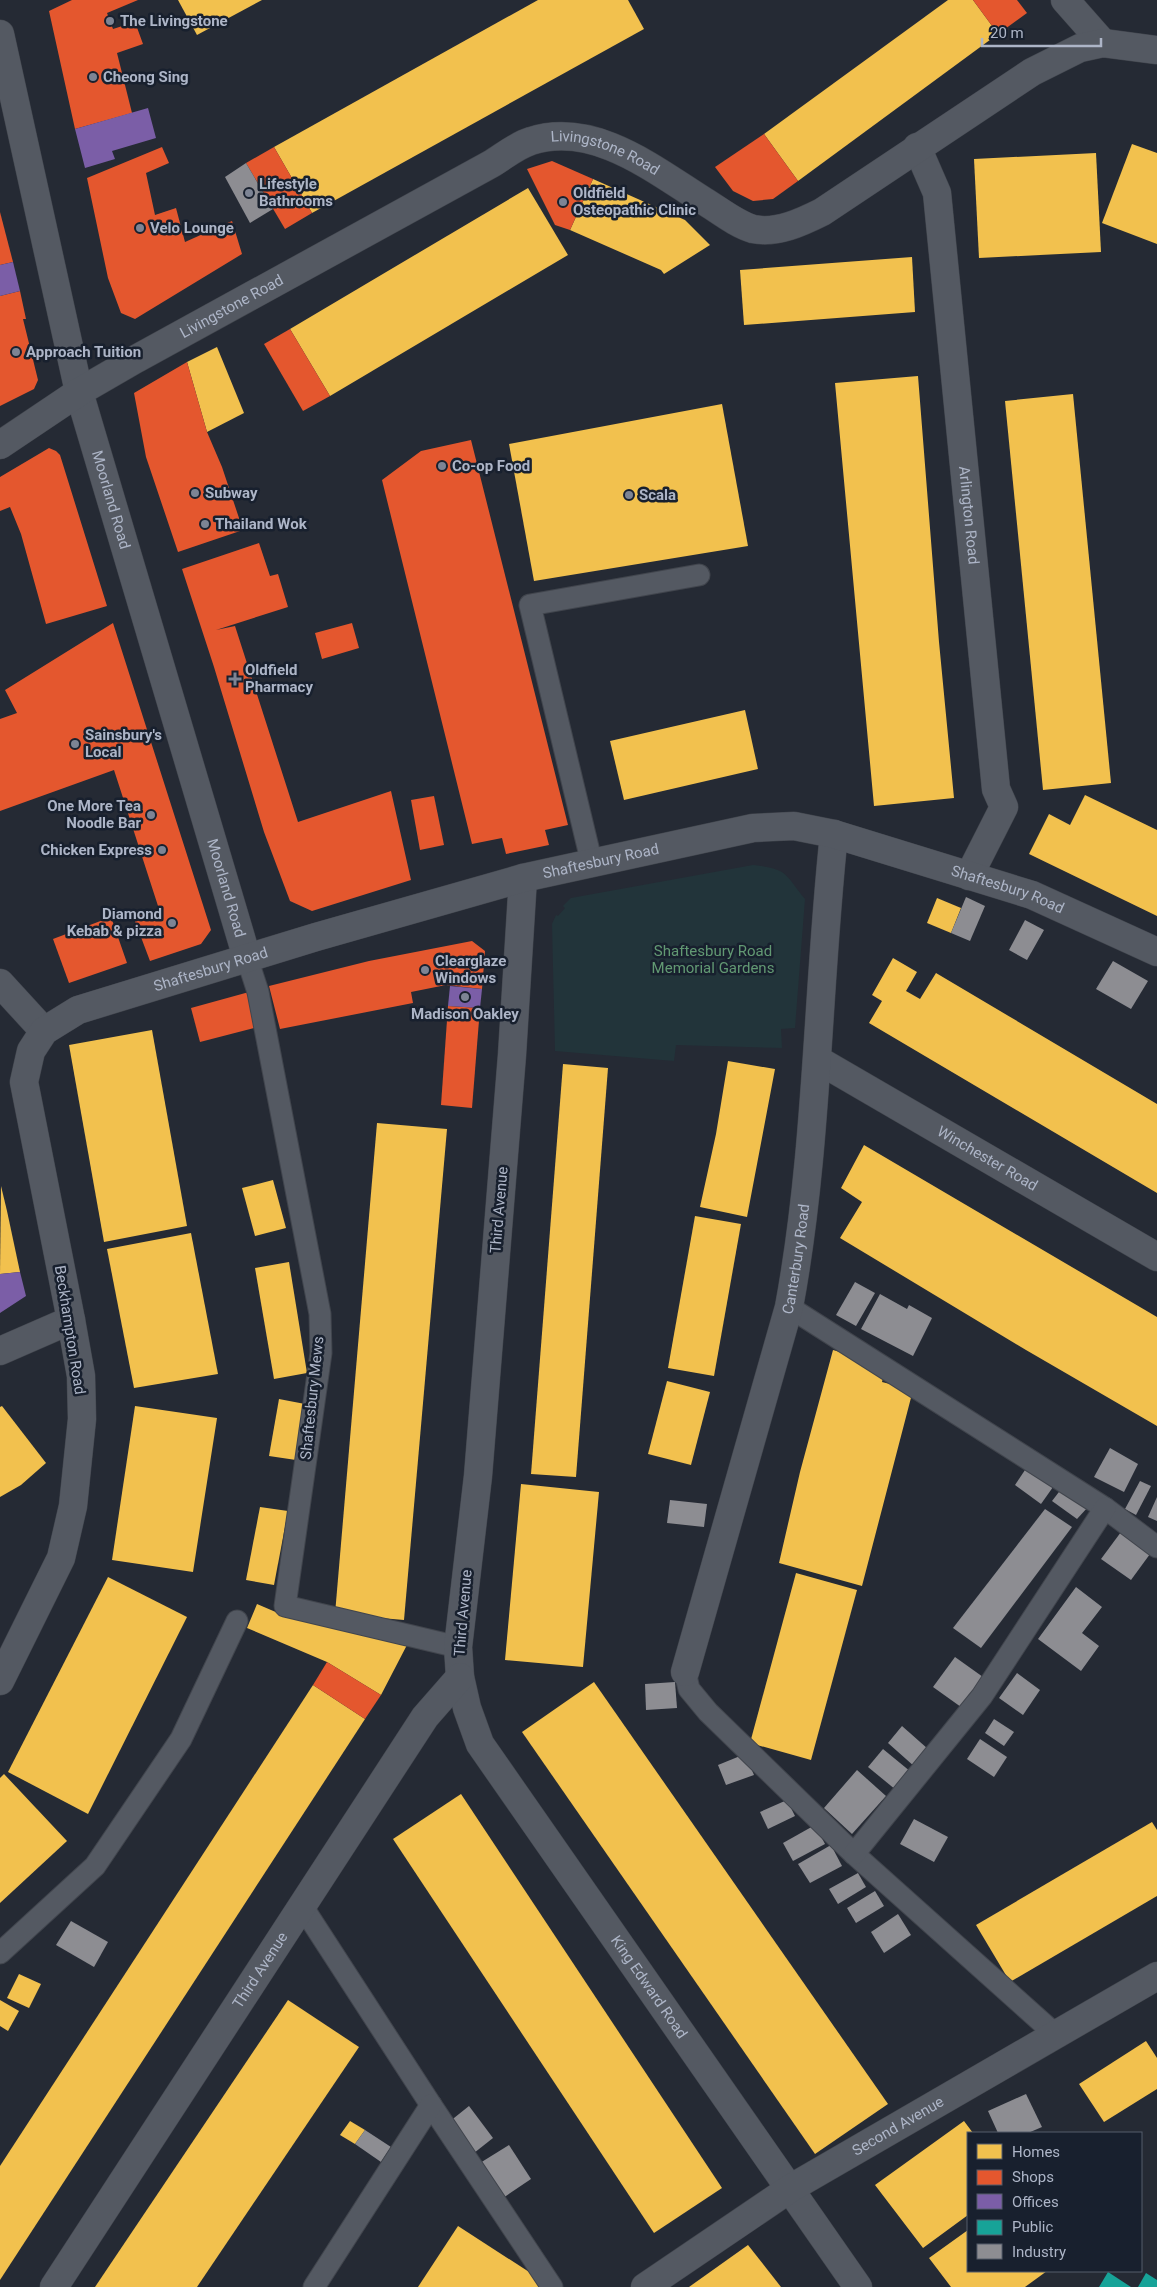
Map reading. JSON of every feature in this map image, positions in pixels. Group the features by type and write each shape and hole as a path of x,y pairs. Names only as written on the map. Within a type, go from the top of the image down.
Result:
{"street":[{"path":"1065,0 1103,43"},
{"name":"Moorland Road","path":"0,34 79,392 247,958"},
{"name":"Livingstone Road","path":"0,445 79,392 528,142 554,135 583,137 612,146 638,160 729,217 754,229 778,229 799,224 822,212 1032,72 1080,48 1103,43 1157,50"},
{"name":"Arlington Road","path":"917,147 937,193 996,789 1004,807 969,876"},
{"name":"Shaftesbury Road","path":"44,1031 78,1010 247,958 523,878 753,828 794,826 834,834 1032,895 1157,952"},
{"name":"Canterbury Road","path":"685,1672 790,1307 797,1264 818,1060 834,834"},
{"name":"Third Avenue","path":"54,2287 425,1717 460,1677 458,1646 478,1476 512,1055 523,878"},
{"path":"0,983 44,1031"},
{"name":"Beckhampton Road","path":"0,1681 61,1558 73,1506 82,1419 81,1376 72,1320 24,1082 31,1051 44,1031"},
{"name":"Winchester Road","path":"818,1060 1157,1257"},
{"path":"0,1351 72,1320"},
{"name":"King Edward Road","path":"460,1677 467,1708 480,1744 791,2188 858,2287"},
{"name":"Second Avenue","path":"645,2287 791,2188 1157,1976"}],"lane":[{"path":"592,864 530,605 699,575"},
{"name":"Shaftesbury Mews","path":"247,958 258,992 320,1314 321,1353 284,1606 458,1646"},
{"path":"790,1307 1105,1508 1157,1547"},
{"path":"854,1854 982,1696 1105,1508"},
{"path":"0,1953 95,1866 181,1739 237,1622"},
{"path":"685,1672 689,1689 708,1712 854,1854 1055,2034"},
{"path":"302,1906 552,2287"},
{"path":"314,2287 431,2105"}],"green space":[{"name":"Shaftesbury Road Memorial Gardens","path":"753,865 773,868 784,874 805,899 795,1028 781,1029 782,1048 676,1045 674,1061 555,1051 552,924 556,915 558,916 565,908 563,906 571,898"}],"building: Homes":[{"path":"178,0 262,0 197,35"},
{"path":"538,0 628,0 644,29 312,213 274,147"},
{"path":"948,0 973,0 998,34 798,181 764,134"},
{"path":"1132,144 1157,153 1157,244 1102,223"},
{"path":"1096,153 1101,252 979,258 974,159"},
{"path":"593,179 685,220 710,245 664,274 661,270 570,230"},
{"path":"528,188 568,255 330,396 290,329"},
{"path":"912,257 915,312 744,325 740,270"},
{"path":"217,347 244,413 207,432 187,362"},
{"path":"918,376 939,642 954,798 874,806 835,383"},
{"path":"1073,394 1111,783 1043,790 1005,401"},
{"name":"Scala","path":"722,404 748,546 534,581 509,444"},
{"path":"745,710 758,769 624,800 610,741"},
{"path":"1085,795 1157,830 1157,916 1029,854 1049,814 1070,825"},
{"path":"937,898 961,908 951,933 927,923"},
{"path":"893,958 917,972 906,991 920,999 936,973 1157,1104 1157,1193 869,1023 882,1001 872,995"},
{"path":"152,1030 187,1226 104,1242 69,1045"},
{"path":"728,1061 775,1069 747,1217 700,1207 716,1134"},
{"path":"563,1064 608,1068 576,1477 531,1474"},
{"path":"377,1123 447,1129 404,1620 335,1614"},
{"path":"864,1145 1157,1317 1157,1426 840,1238 862,1202 841,1188"},
{"path":"273,1180 286,1228 255,1236 242,1188"},
{"path":"1,1186 7,1211 20,1272 0,1274"},
{"path":"695,1216 741,1224 714,1376 668,1368"},
{"path":"191,1233 218,1374 134,1388 107,1249"},
{"path":"289,1262 307,1373 274,1379 255,1268"},
{"path":"833,1350 886,1365 882,1382 913,1390 862,1586 779,1563 800,1472"},
{"path":"667,1381 710,1392 691,1465 648,1454"},
{"path":"279,1399 305,1404 296,1460 269,1456"},
{"path":"2,1406 46,1463 21,1485 0,1497 0,1407"},
{"path":"135,1406 217,1418 193,1572 112,1560"},
{"path":"521,1484 599,1492 583,1667 505,1660"},
{"path":"260,1507 288,1511 274,1585 246,1580"},
{"path":"796,1573 857,1590 811,1760 750,1743"},
{"path":"108,1577 187,1617 88,1814 8,1772"},
{"path":"257,1604 285,1616 408,1643 381,1695 327,1662 247,1628"},
{"path":"594,1682 888,2104 815,2154 522,1732"},
{"path":"313,1685 365,1719 0,2280 0,2166"},
{"path":"4,1774 67,1841 0,1903 0,1778"},
{"path":"461,1794 722,2188 654,2233 393,1839"},
{"path":"1152,1822 1157,1830 1157,1896 1010,1982 976,1925"},
{"path":"19,1974 41,1984 29,2008 7,1998"},
{"path":"0,2000 19,2011 8,2031 0,2026"},
{"path":"288,2000 359,2047 197,2287 95,2287"},
{"path":"1146,2041 1157,2058 1157,2089 1104,2122 1079,2084"},
{"path":"350,2121 365,2130 355,2144 340,2135"},
{"path":"964,2121 972,2132 967,2132 967,2216 923,2248 875,2185"},
{"path":"458,2226 543,2281 540,2287 418,2287"},
{"path":"967,2231 967,2272 1046,2272 1025,2287 951,2287 929,2258"},
{"path":"748,2245 781,2287 689,2287"}],"building: Shops":[{"path":"72,0 138,0 107,13 113,29 135,22 143,44 117,53 132,113 75,129 49,11"},
{"path":"973,0 1017,0 1027,13 998,34"},
{"path":"764,134 798,181 773,199 753,201 733,191 715,167"},
{"path":"162,147 169,163 146,173 155,215 176,208 185,242 232,221 242,254 135,319 121,313 108,278 87,178"},
{"path":"274,147 312,213 285,229 246,163"},
{"name":"Oldfield Osteopathic Clinic","path":"552,161 593,179 570,230 555,225 527,169"},
{"path":"0,212 13,262 0,265"},
{"name":"Approach Tuition","path":"20,291 26,319 23,319 38,380 34,389 0,406 0,296"},
{"path":"290,329 330,396 303,411 264,344"},
{"path":"187,362 207,432 222,467 243,530 178,552 146,457 134,393"},
{"path":"471,440 568,825 545,830 549,845 506,854 502,838 472,844 382,480 421,451"},
{"path":"49,448 60,455 107,606 46,624 21,534 10,507 0,511 0,477"},
{"path":"259,543 270,576 278,574 288,607 216,630 235,626 298,822 391,791 411,880 312,911 290,901 264,832 182,569"},
{"path":"113,623 211,930 201,944 150,961 133,916 159,909 114,770 0,811 0,719 17,713 5,690"},
{"path":"352,623 359,648 322,659 315,633"},
{"path":"434,796 444,845 420,850 411,800"},
{"path":"111,917 127,963 69,983 53,939"},
{"path":"472,941 485,951 482,989 446,985 411,992 413,1003 280,1029 269,986 369,961"},
{"path":"249,992 258,1027 200,1042 191,1008"},
{"path":"448,1006 480,1008 472,1108 441,1105"},
{"path":"327,1662 381,1695 365,1719 313,1685"}],"building: Offices":[{"path":"148,108 156,138 112,151 115,159 85,168 75,129"},
{"path":"13,262 20,291 0,296 0,265"},
{"name":"Madison Oakley","path":"450,986 482,989 480,1008 448,1006"},
{"path":"20,1272 26,1296 0,1313 0,1274"}],"building: Public":[{"path":"1108,2272 1131,2287 1099,2287"},
{"path":"1146,2273 1157,2280 1157,2287 1138,2287"}],"building: Industry":[{"name":"Lifestyle Bathrooms","path":"246,163 273,209 250,223 225,177"},
{"path":"966,897 985,906 970,941 951,933"},
{"path":"1025,920 1044,930 1027,960 1009,950"},
{"path":"1113,961 1148,981 1131,1009 1096,989"},
{"path":"855,1282 875,1293 856,1326 836,1315"},
{"path":"880,1294 907,1309 909,1305 932,1318 913,1356 861,1329"},
{"path":"1110,1448 1138,1464 1124,1492 1094,1477"},
{"path":"1031,1461 1058,1480 1041,1504 1015,1485"},
{"path":"1140,1481 1151,1486 1136,1515 1125,1509"},
{"path":"1062,1488 1088,1507 1077,1519 1052,1501"},
{"path":"1157,1497 1157,1521 1148,1517"},
{"path":"670,1500 707,1504 704,1527 667,1523"},
{"path":"1045,1509 1072,1527 981,1648 953,1628"},
{"path":"1121,1532 1150,1554 1131,1580 1101,1559"},
{"path":"1076,1587 1102,1607 1082,1633 1099,1646 1081,1671 1038,1639"},
{"path":"955,1657 983,1677 961,1707 933,1687"},
{"path":"1017,1673 1040,1690 1023,1715 999,1698"},
{"path":"675,1682 677,1708 646,1710 645,1684"},
{"path":"994,1719 1014,1732 1004,1746 985,1733"},
{"path":"902,1726 928,1749 915,1767 888,1743"},
{"path":"980,1739 1007,1757 994,1777 967,1759"},
{"path":"883,1749 911,1772 896,1790 868,1767"},
{"path":"745,1754 754,1775 726,1785 718,1765"},
{"path":"857,1770 886,1796 852,1834 824,1808"},
{"path":"787,1800 795,1816 768,1829 760,1812"},
{"path":"914,1819 948,1837 934,1862 900,1844"},
{"path":"815,1825 825,1844 793,1861 783,1843"},
{"path":"831,1845 842,1866 810,1883 798,1864"},
{"path":"858,1873 866,1887 838,1904 829,1889"},
{"path":"875,1891 884,1906 856,1923 847,1908"},
{"path":"898,1914 911,1935 884,1953 871,1932"},
{"path":"71,1921 108,1942 94,1967 56,1945"},
{"path":"1026,2094 1042,2127 1030,2132 998,2132 988,2111"},
{"path":"469,2106 493,2138 474,2153 449,2122"},
{"path":"365,2130 391,2147 381,2162 355,2144"},
{"path":"509,2145 531,2179 503,2198 480,2163"}],"place":[{"name":"The Livingstone","path":"110,21"},
{"name":"Cheong Sing","path":"93,77"},
{"name":"Lifestyle Bathrooms","path":"249,193"},
{"name":"Oldfield Osteopathic Clinic","path":"563,202"},
{"name":"Velo Lounge","path":"140,228"},
{"name":"Approach Tuition","path":"16,352"},
{"name":"Co-op Food","path":"442,466"},
{"name":"Subway","path":"195,493"},
{"name":"Scala","path":"629,495"},
{"name":"Thailand Wok","path":"205,524"},
{"name":"Oldfield Pharmacy","path":"235,679"},
{"name":"Sainsbury's Local","path":"75,744"},
{"name":"One More Tea Noodle Bar","path":"151,815"},
{"name":"Chicken Express","path":"162,850"},
{"name":"Diamond Kebab & pizza","path":"172,923"},
{"name":"Clearglaze Windows","path":"425,970"},
{"name":"Madison Oakley","path":"465,997"}]}
